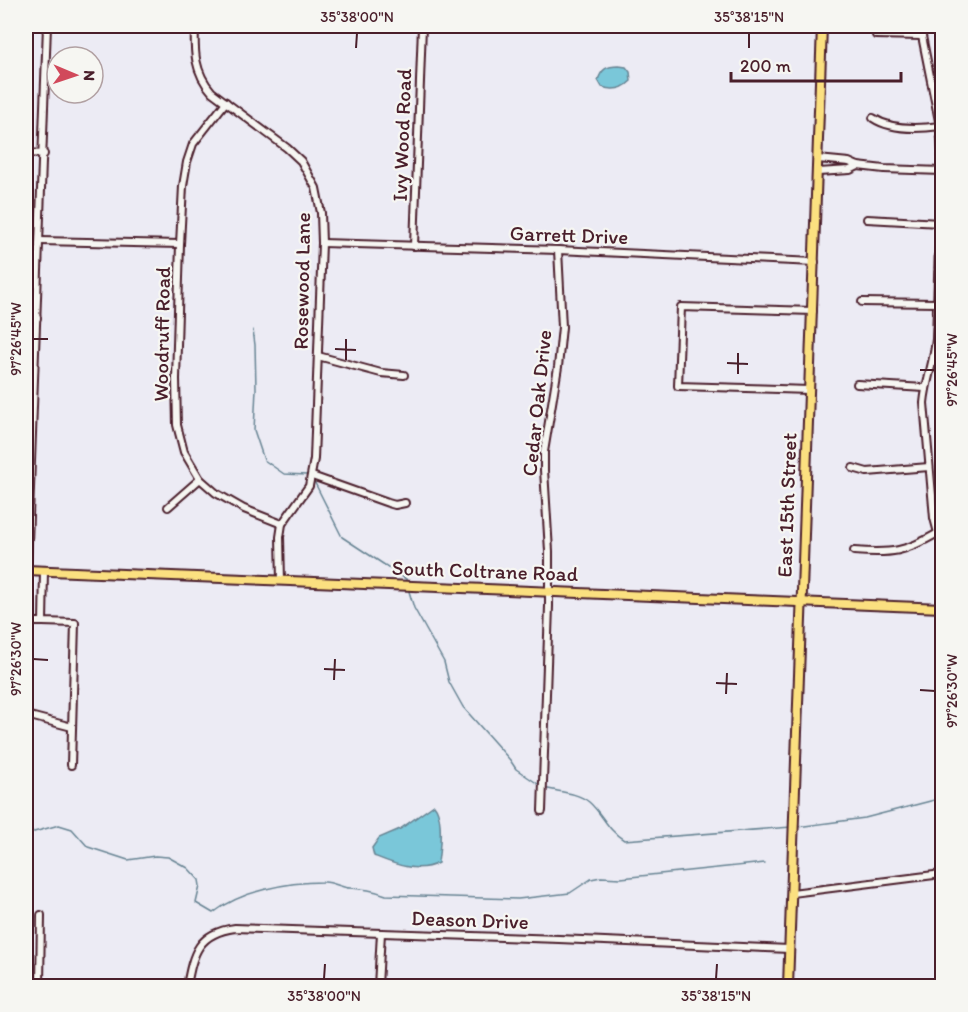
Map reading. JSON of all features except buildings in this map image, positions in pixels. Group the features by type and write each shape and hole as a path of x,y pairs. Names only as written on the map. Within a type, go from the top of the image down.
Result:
{"main road":[{"name":"East 15th Street","path":"788,987 822,26"},
{"name":"South Coltrane Road","path":"26,570 802,604 942,608"}],"street":[{"path":"26,570 44,154 47,26"},
{"name":"Rosewood Lane","path":"195,26 194,55 198,71 206,84 301,160 316,188 321,213 322,243 314,459 311,478 300,501 282,524"},
{"name":"Ivy Wood Road","path":"414,246 422,26"},
{"path":"854,551 892,552 906,549 940,535 934,518 924,403 925,388 934,353 942,171 940,126 920,26"},
{"path":"876,35 921,36"},
{"name":"Woodruff Road","path":"226,102 201,133 190,152 183,186 176,379 177,425 184,452 200,479 216,493 237,505 282,524"},
{"path":"873,118 891,126 927,128 940,126"},
{"path":"26,153 44,154"},
{"path":"818,159 849,162 858,166 942,171"},
{"path":"818,172 850,170 858,166"},
{"path":"867,219 940,223"},
{"path":"40,241 180,244"},
{"name":"Garrett Drive","path":"322,243 558,250 815,262"},
{"name":"Cedar Oak Drive","path":"542,811 549,592 544,452 562,327 558,250"},
{"path":"862,302 937,303"},
{"path":"809,390 678,386 681,307 813,311"},
{"path":"26,318 37,318"},
{"path":"318,356 381,373 404,375"},
{"path":"857,384 925,388"},
{"path":"853,468 867,472 928,467"},
{"path":"311,478 395,505 405,503"},
{"path":"168,507 200,479"},
{"path":"281,581 282,524"},
{"path":"43,622 44,571"},
{"path":"26,625 34,622 75,623 71,765"},
{"path":"26,715 72,727"},
{"path":"792,893 942,874"},
{"path":"40,987 41,915"},
{"name":"Deason Drive","path":"187,987 191,965 199,946 213,933 235,928 789,949"},
{"path":"378,987 381,933"}],"water":[{"path":"626,67 630,72 631,81 618,88 602,87 598,80 601,73 608,68"},
{"path":"434,805 440,824 438,863 414,868 374,856 372,848 379,838 400,829"}],"waterway":[{"path":"253,330 256,389 254,430 264,460 284,474 307,475"},
{"path":"313,479 342,537 406,579 407,583"},
{"path":"408,588 414,608 444,662 449,682 463,707 516,769 538,784"},
{"path":"544,788 573,794 589,802 614,832 624,840 792,827"},
{"path":"797,827 865,818 942,798"},
{"path":"26,832 59,825 72,829 88,847 128,860 155,856 168,857 188,868 199,880 196,903 213,913 224,905 265,889 309,882 326,882 386,895 518,899 570,893 591,879 601,877 621,878 765,863"}]}
